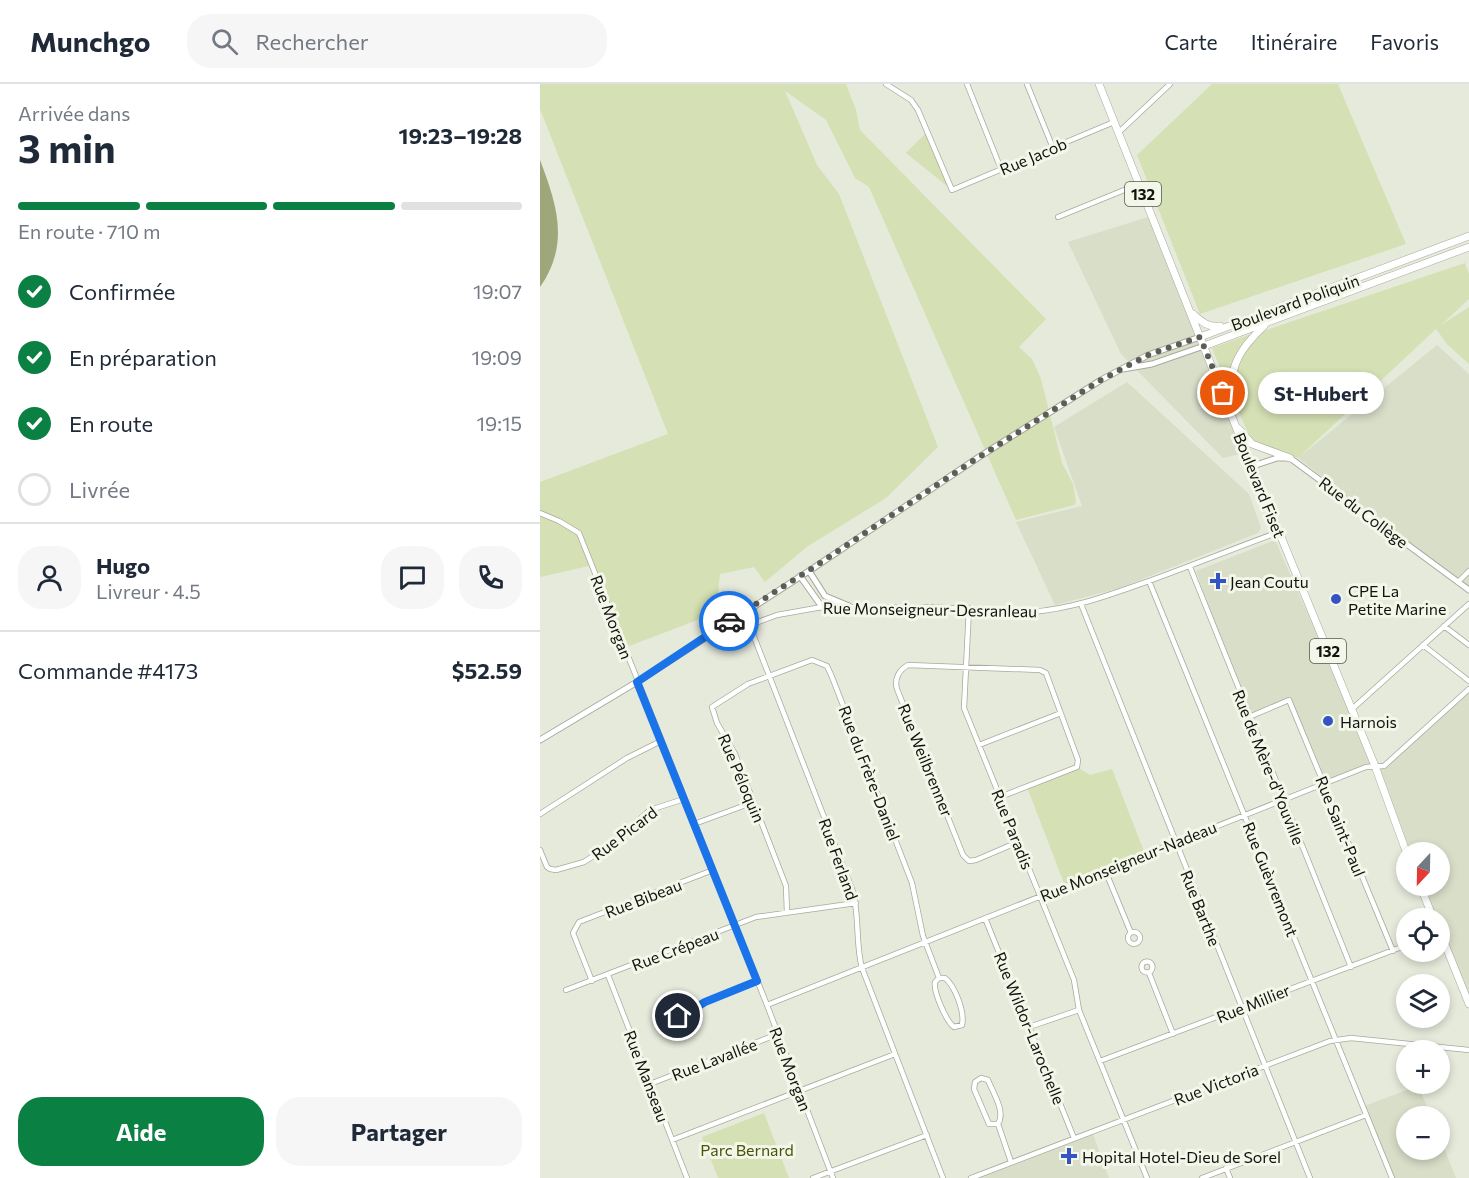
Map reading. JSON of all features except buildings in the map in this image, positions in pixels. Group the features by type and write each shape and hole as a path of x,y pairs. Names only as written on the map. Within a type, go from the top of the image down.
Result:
{"main road":[{"name":"Boulevard Fiset","path":"1099,84 1375,766 1403,842"},
{"name":"Boulevard Poliquin","path":"1200,337 1469,236"},
{"name":"Boulevard Poliquin","path":"1204,346 1469,247"},
{"path":"1191,313 1204,324 1214,327 1237,323"},
{"path":"1227,405 1234,363 1250,339 1266,324"},
{"path":"1236,426 1252,444 1290,458"},
{"path":"1450,957 1469,1004"}],"street":[{"name":"Rue Jacob","path":"886,84 911,100 918,110 952,190 1114,122"},
{"path":"967,84 1001,170"},
{"path":"1027,84 1053,148"},
{"path":"1118,133 1170,84"},
{"path":"1058,217 1139,184"},
{"name":"Boulevard Poliquin","path":"540,740 637,682 979,457 1101,380 1148,355 1200,337"},
{"name":"Boulevard Poliquin","path":"1122,369 1151,365 1204,346"},
{"path":"1253,466 1277,458 1290,458"},
{"name":"Rue du Collège","path":"1290,458 1469,590"},
{"name":"Rue Morgan","path":"540,513 579,533 767,1005 833,1178"},
{"name":"Rue Monseigneur-Desranleau","path":"750,626 777,615 822,607 969,608 1030,612 1081,604 1190,567 1279,532"},
{"name":"Rue de Mère-d'Youville","path":"1190,567 1351,967"},
{"path":"808,571 820,590 832,600 849,606"},
{"path":"1458,582 1469,571"},
{"path":"800,576 822,607"},
{"name":"Rue Guèvremont","path":"1149,581 1392,1178"},
{"path":"820,590 822,607"},
{"name":"Rue Barthe","path":"1081,604 1310,1178"},
{"path":"1352,710 1469,604"},
{"name":"Rue Paradis","path":"969,608 964,708 1074,980 1079,1010 1147,1178"},
{"name":"Rue Ferland","path":"744,611 856,903 858,956 944,1178"},
{"path":"1444,626 1469,645"},
{"path":"1423,645 1469,681"},
{"name":"Rue du Frère-Daniel","path":"769,675 812,660 827,666 912,883 925,942 939,978"},
{"name":"Rue Weilbrenner","path":"1018,842 976,860 969,861 963,855 897,689 898,675 908,665 1040,670 1046,673 1061,713"},
{"name":"Rue Péloquin","path":"769,675 743,686 712,707 735,754 786,886 787,913"},
{"name":"Rue Monseigneur-Nadeau","path":"767,1005 1366,766 1384,766 1469,689"},
{"name":"Rue Saint-Paul","path":"1249,717 1289,700 1393,951"},
{"path":"979,745 1061,713 1078,760 1077,767 1000,797"},
{"path":"540,814 627,758 661,741"},
{"name":"Rue Picard","path":"540,850 550,869 556,870 584,862 613,843 650,810 684,799"},
{"path":"694,824 754,802"},
{"name":"Rue Bibeau","path":"592,981 573,933 575,927 584,920 713,870"},
{"path":"1105,870 1131,933"},
{"name":"Rue Crépeau","path":"566,990 756,917 856,903"},
{"name":"Rue Wildor-Larochelle","path":"985,918 1074,1138"},
{"name":"Rue Millier","path":"1100,1061 1396,950"},
{"path":"1149,973 1173,1034"},
{"name":"Rue Manseau","path":"608,975 687,1178"},
{"path":"939,978 945,978 951,985 963,1015 962,1025 954,1026 948,1022 934,988 934,982 939,978"},
{"path":"692,1010 705,1002 757,981"},
{"path":"1029,1027 1079,1010"},
{"name":"Rue Lavallée","path":"650,1084 778,1034"},
{"name":"Rue Victoria","path":"971,1178 1264,1065 1336,1040 1351,1038 1469,1050"},
{"path":"672,1140 895,1054"},
{"path":"998,1124 989,1124 974,1089 975,1082 981,1078 988,1080 1000,1111 1001,1119 998,1124 1011,1162"},
{"path":"1202,1178 1366,1114"},
{"path":"813,1178 927,1135"},
{"path":"1226,1168 1230,1178"}],"shaded area":[{"path":"540,160 555,209 558,240 549,271 540,287"},
{"path":"1148,217 1244,453 1223,458 1121,354 1068,242"},
{"path":"1437,345 1469,374 1469,589 1298,458"},
{"path":"1127,382 1249,494 1261,528 1258,533 1120,588 1055,605 1016,522 1082,506 1054,427"},
{"path":"1275,540 1375,766 1324,783 1289,700 1249,717 1196,571"},
{"path":"1469,689 1469,1003 1450,955 1450,908 1431,908 1426,896 1450,896 1450,842 1405,842 1375,766 1385,766"},
{"path":"1396,1094 1421,1094 1427,1106 1396,1106 1396,1160 1449,1160 1456,1178 1393,1178 1364,1106"},
{"name":"Hopital Hotel-Dieu de Sorel","path":"1093,1134 1109,1178 979,1178"}],"green space":[{"path":"540,84 846,84 856,110 860,130 1046,319 1019,347 1032,359 1041,379 1062,463 1073,484 1076,502 1074,505 1016,520 869,187 855,178 826,120 785,91 817,165 839,194 938,447 886,498 808,546 765,582 754,567 720,574 716,613 629,646 589,566 540,577 540,482 668,434 540,109"},
{"path":"1212,84 1338,84 1406,244 1200,314 1137,155"},
{"path":"927,132 952,190 906,153"},
{"path":"1465,263 1469,274 1469,299 1441,325 1469,307 1469,364 1447,344 1436,329 1298,458 1251,440 1237,407 1233,385 1237,363 1244,351 1258,336 1269,329"},
{"path":"1251,334 1234,358 1228,388 1212,348"},
{"path":"1077,767 1090,775 1112,769 1145,854 1065,886 1027,787"},
{"name":"Parc Bernard","path":"764,1113 789,1178 718,1178 702,1137"}],"way so far":[{"path":"729,621 979,457 1101,380 1148,355 1200,337 1223,393"}],"place":[{"name":"St-Hubert","path":"1223,393"},
{"name":"Jean Coutu","path":"1218,581"},
{"name":"CPE La Petite Marine","path":"1336,599"},
{"name":"Harnois","path":"1328,721"},
{"name":"Hopital Hotel-Dieu de Sorel","path":"1069,1156"}],"route":[{"path":"678,1016 682,1019 688,1018 692,1015 692,1010 705,1002 757,981 637,682 729,621"}]}
